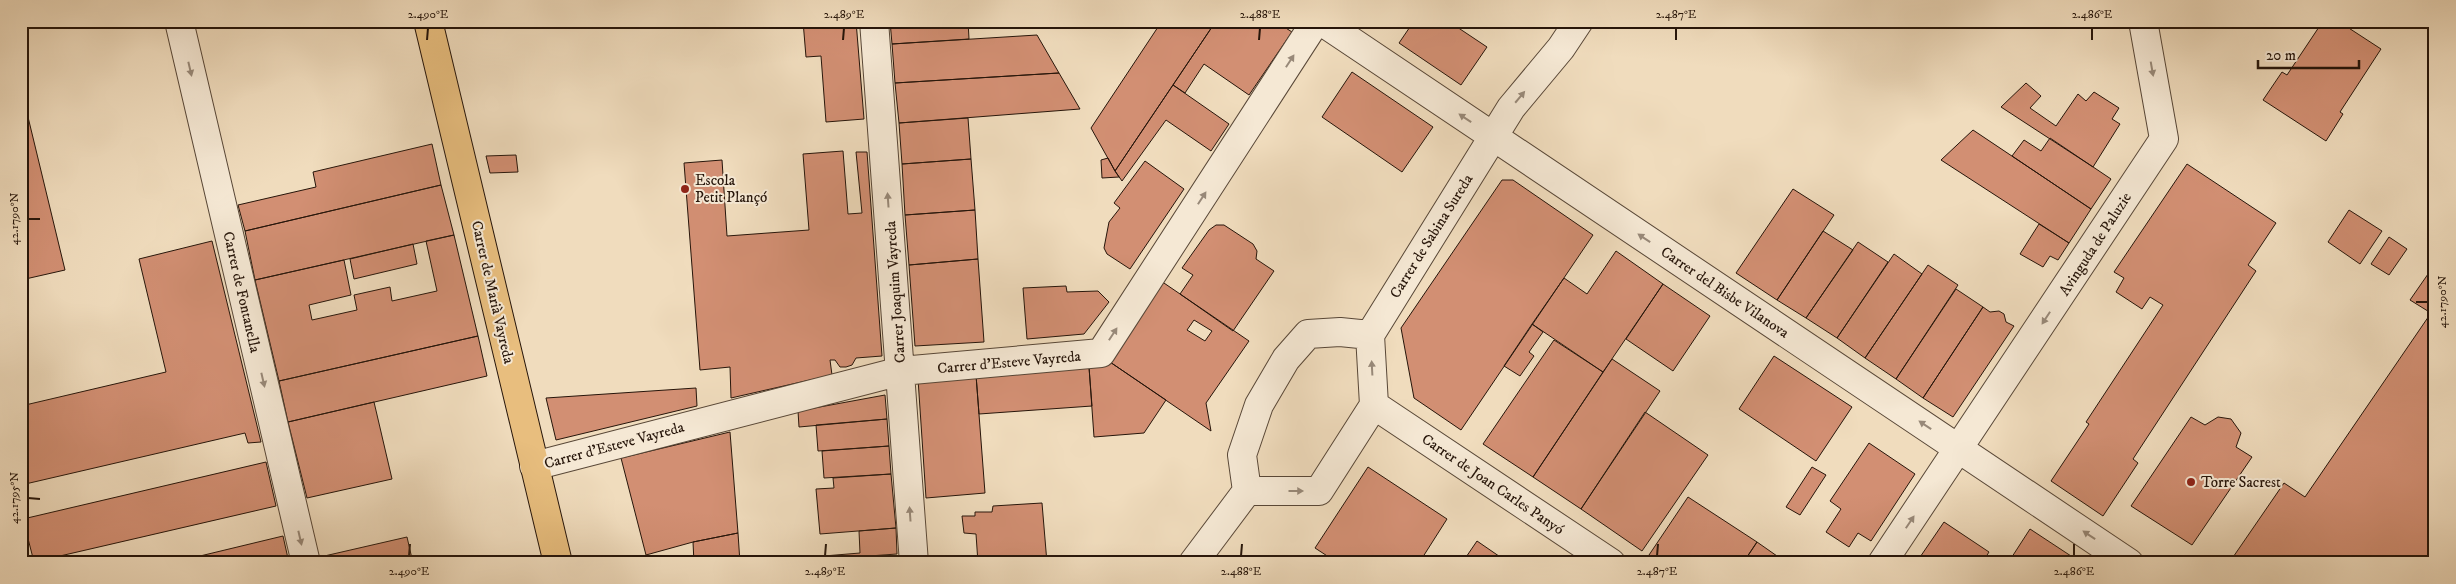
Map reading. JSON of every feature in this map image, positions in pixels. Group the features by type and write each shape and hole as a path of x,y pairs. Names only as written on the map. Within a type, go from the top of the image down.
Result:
{"main road":[{"name":"Carrer de Marià Vayreda","path":"428,21 558,563"}],"street":[{"name":"Carrer de Fontanella","path":"178,21 306,563"},
{"name":"Carrer Joaquim Vayreda","path":"874,21 914,563"},
{"name":"Carrer d'Esteve Vayreda","path":"534,466 901,371 1101,353 1316,21"},
{"name":"Carrer del Bisbe Vilanova","path":"1322,21 1492,137 1960,448 2129,563"},
{"name":"Carrer de Sabina Sureda","path":"1370,335 1511,108 1561,48 1579,21"},
{"name":"Avinguda de Paluzie","path":"1882,563 2164,139 2143,21"},
{"path":"1193,563 1247,490 1242,455 1259,405 1286,359 1308,334 1340,332 1370,335 1374,406 1319,491 1247,490"},
{"name":"Carrer de Joan Carles Panyó","path":"1374,406 1611,563"}],"building":[{"path":"803,21 856,21 864,119 826,122 821,56 806,57"},
{"path":"890,21 968,21 969,39 892,44"},
{"path":"1162,21 1216,21 1115,171 1091,128"},
{"path":"1216,21 1275,21 1292,32 1249,95 1204,64 1185,93 1173,85"},
{"path":"1414,21 1448,21 1487,47 1461,85 1399,43"},
{"path":"2323,21 2338,21 2381,49 2340,112 2343,114 2326,141 2263,100 2282,72 2287,75"},
{"path":"1037,35 1059,73 895,83 892,44"},
{"path":"1352,72 1433,127 1402,172 1322,117"},
{"path":"1059,73 1080,109 899,123 895,83"},
{"path":"2026,83 2041,96 2030,108 2056,126 2078,94 2086,101 2094,92 2119,108 2112,119 2120,124 2093,167 2001,107"},
{"path":"1173,85 1229,124 1211,151 1166,120 1122,181 1115,171"},
{"path":"21,88 65,270 21,280"},
{"path":"968,118 971,159 902,164 899,123"},
{"path":"1973,130 2091,209 2069,243 1941,160"},
{"path":"2050,138 2111,179 2091,209 2012,156 2024,140 2041,151"},
{"path":"432,144 441,185 245,231 238,205 316,187 313,172"},
{"path":"843,151 848,214 862,213 856,152 867,152 882,356 856,358 852,365 846,367 840,367 835,360 830,360 832,375 731,398 730,367 700,370 684,163 722,160 727,236 809,230 803,154"},
{"path":"516,155 518,172 490,173 486,156"},
{"path":"1108,158 1119,177 1102,178 1101,160"},
{"path":"971,159 975,210 905,215 902,164"},
{"path":"1145,161 1184,189 1130,269 1107,254 1104,248 1109,222 1120,208 1114,203"},
{"path":"2187,164 2276,223 2248,265 2256,271 2133,459 2138,463 2103,516 2051,481 2089,424 2086,422 2163,305 2150,297 2142,309 2116,292 2124,278 2114,272"},
{"path":"1502,180 1513,180 1593,235 1461,430 1414,398 1401,328"},
{"path":"441,185 454,235 255,280 245,231"},
{"path":"1793,189 1834,215 1777,300 1736,273"},
{"path":"975,210 978,259 909,265 905,215"},
{"path":"2349,210 2382,231 2360,264 2328,242"},
{"path":"2039,224 2069,243 2058,260 2050,256 2043,267 2020,254"},
{"path":"1216,225 1224,225 1253,244 1257,251 1256,259 1274,271 1233,331 1180,294 1193,275 1182,268 1209,230"},
{"path":"1823,231 1853,250 1806,318 1777,300"},
{"path":"454,235 478,336 279,381 255,280 344,260 351,295 309,305 312,320 357,310 354,295 390,287 392,301 437,291 426,241"},
{"path":"2389,237 2407,249 2389,275 2371,264"},
{"path":"212,241 261,442 248,443 245,433 21,485 21,406 166,372 139,259"},
{"path":"1858,242 1888,262 1837,338 1806,318"},
{"path":"413,244 417,264 354,279 350,259"},
{"path":"1616,251 1663,284 1603,372 1532,324 1564,278 1587,294"},
{"path":"1894,254 1922,274 1865,358 1837,338"},
{"path":"978,259 984,342 915,346 909,265"},
{"path":"2435,264 2435,563 2229,563 2284,483 2305,497 2431,313 2410,300"},
{"path":"1928,265 1958,285 1896,379 1865,358"},
{"path":"1161,281 1249,341 1206,403 1211,431 1107,360","holes":["1194,320 1212,331 1205,341 1187,330"]},
{"path":"1663,284 1710,316 1673,371 1626,339"},
{"path":"1066,286 1067,292 1098,291 1109,302 1084,334 1027,339 1023,288"},
{"path":"1956,289 1983,307 1923,398 1896,379"},
{"path":"1983,307 1990,312 1999,311 2004,314 2006,322 2014,326 1953,417 1923,398"},
{"path":"1532,324 1543,332 1529,352 1534,356 1520,376 1504,366"},
{"path":"478,336 487,376 288,422 279,381"},
{"path":"1554,340 1603,372 1533,477 1483,444"},
{"path":"1774,356 1852,407 1816,461 1739,409"},
{"path":"1612,359 1660,391 1581,509 1533,477"},
{"path":"1107,360 1166,400 1144,433 1094,437 1089,367 1103,366"},
{"path":"1089,367 1092,406 979,414 976,375"},
{"path":"976,375 985,493 926,498 918,379"},
{"path":"696,388 697,406 556,440 546,398"},
{"path":"885,395 887,419 799,427 798,411"},
{"path":"374,402 392,479 307,498 288,422"},
{"path":"1645,412 1708,455 1642,551 1581,509"},
{"name":"Torre Sacrest","path":"2191,417 2205,425 2218,417 2231,419 2241,433 2236,447 2252,457 2192,545 2131,506"},
{"path":"887,419 889,446 818,451 816,425"},
{"path":"730,432 738,533 693,542 646,555 621,458"},
{"path":"1869,443 1915,474 1871,541 1858,533 1849,547 1826,532 1841,509 1830,501"},
{"path":"889,446 891,474 824,478 822,451"},
{"path":"266,462 276,506 34,562 23,519"},
{"path":"1368,467 1447,519 1419,563 1338,563 1315,548"},
{"path":"1812,467 1826,475 1800,515 1786,507"},
{"path":"891,474 896,528 820,534 816,489 834,488 833,478"},
{"path":"1688,497 1757,542 1743,563 1660,563 1649,555"},
{"path":"1042,503 1047,563 978,563 976,534 964,533 962,516 975,516 975,512 992,512 993,506"},
{"path":"1944,522 1989,552 1982,563 1916,563"},
{"path":"896,528 897,554 869,556 869,563 740,563 860,553 859,531"},
{"path":"2030,529 2071,556 2067,563 2008,563"},
{"path":"738,533 740,563 694,563 693,542"},
{"path":"283,536 289,563 171,563"},
{"path":"407,537 413,563 322,563 320,557"},
{"path":"1477,541 1509,563 1462,563"},
{"path":"1757,542 1787,563 1743,563"}],"place":[{"name":"Escola Petit Plançó","path":"685,189"},
{"name":"Torre Sacrest","path":"2191,482"}]}
